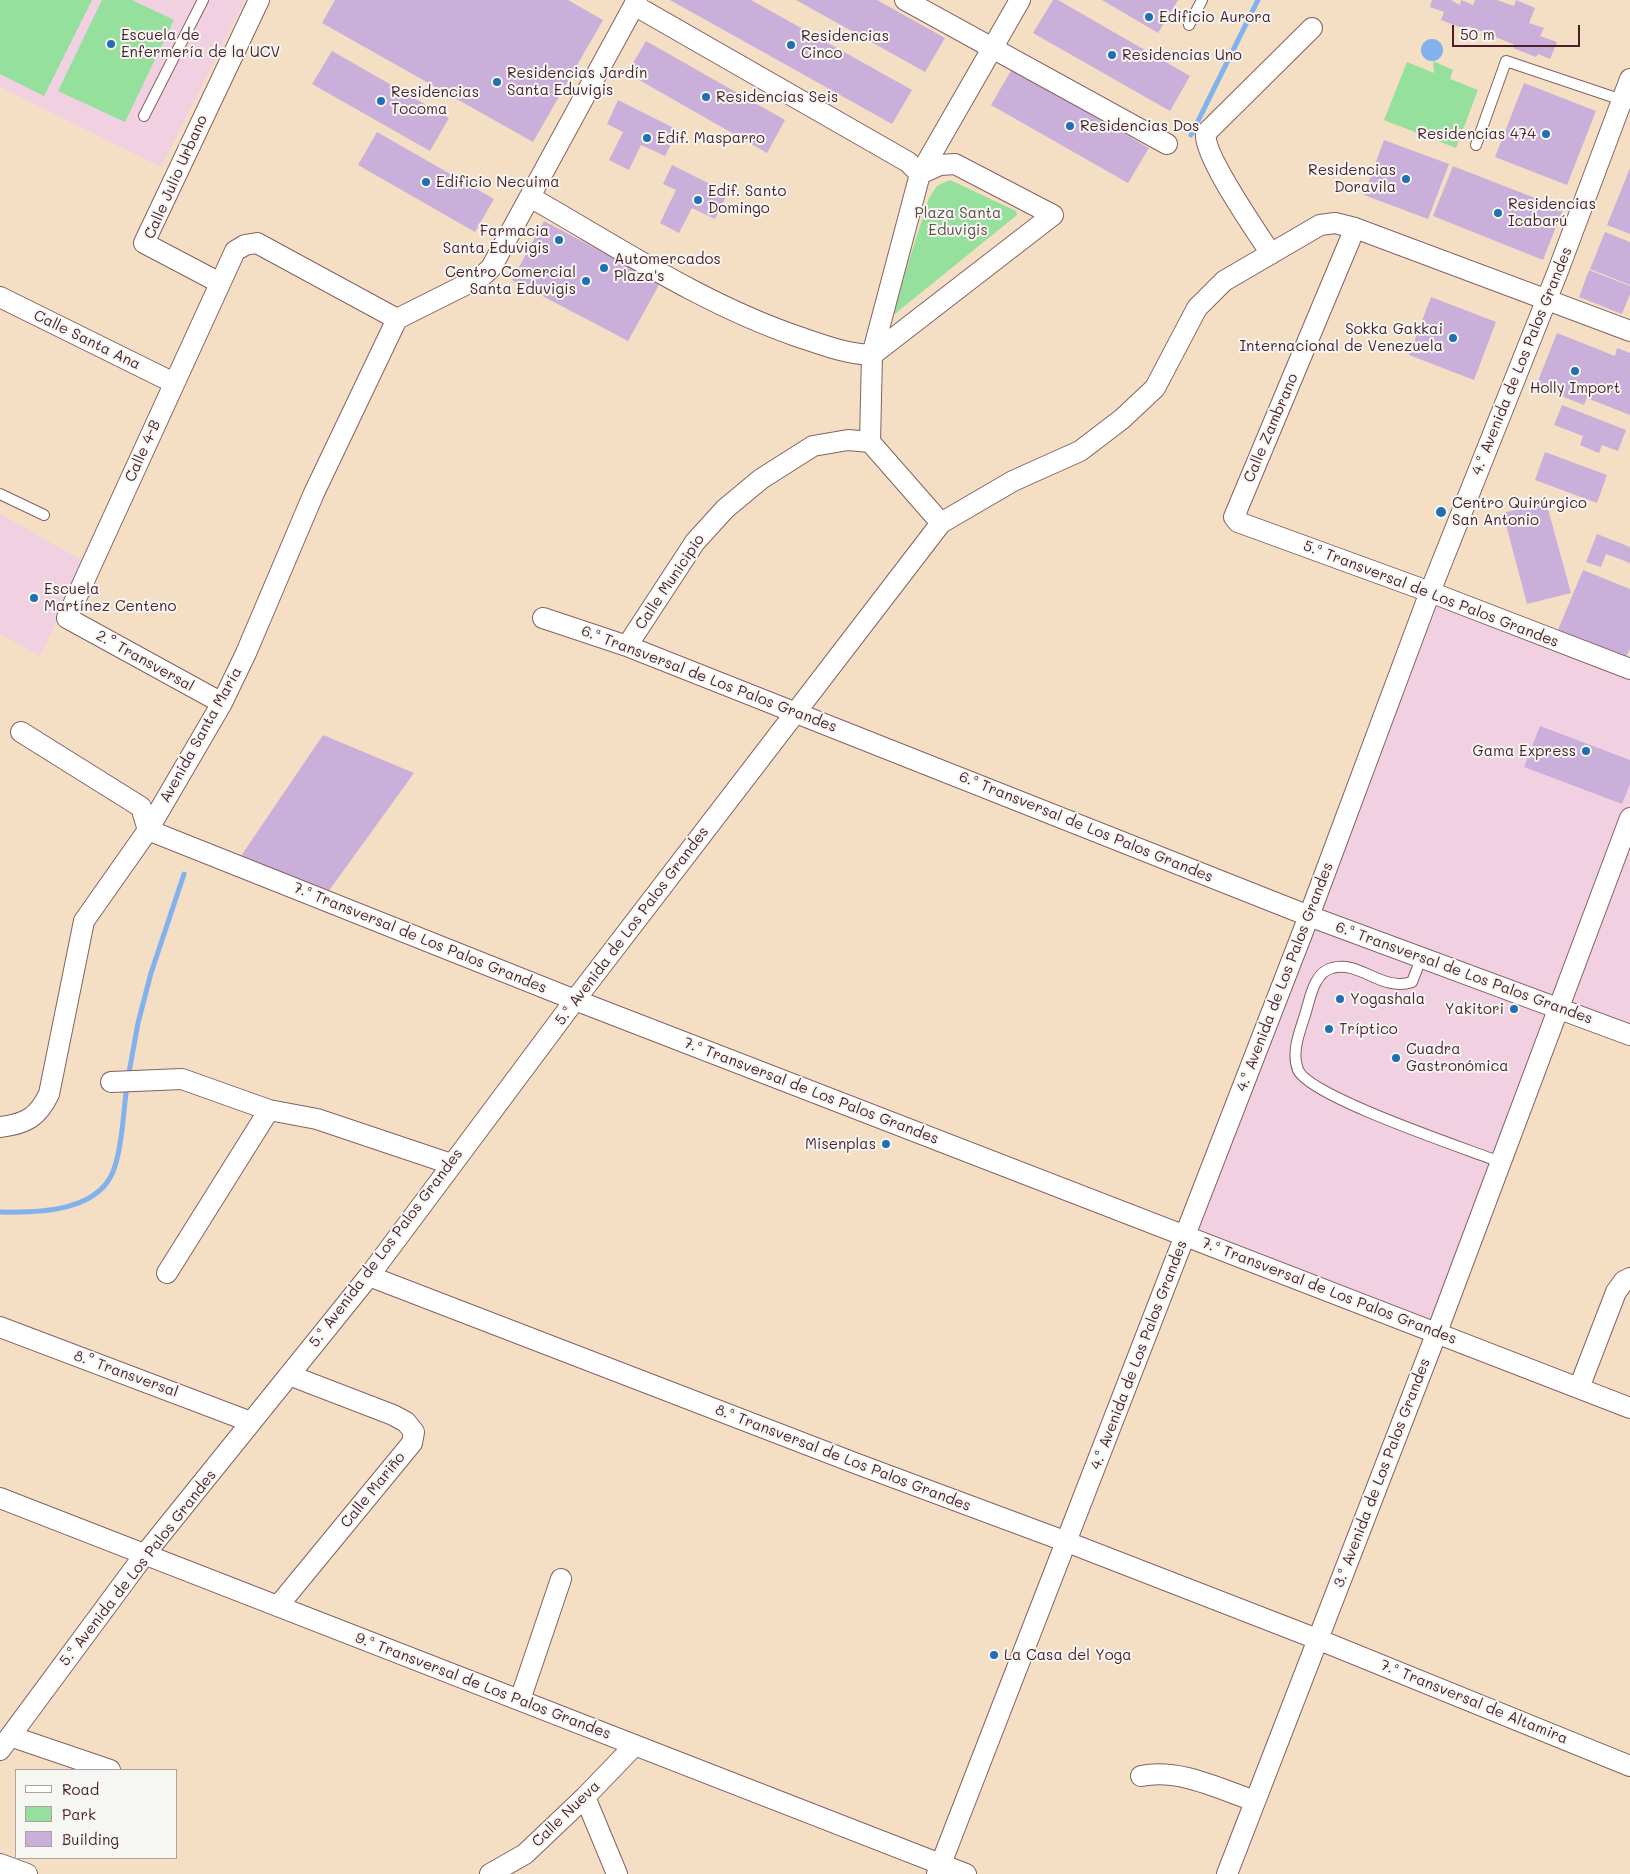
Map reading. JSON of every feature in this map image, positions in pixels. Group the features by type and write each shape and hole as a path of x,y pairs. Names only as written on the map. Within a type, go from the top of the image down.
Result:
{"street":[{"name":"Calle Julio Urbano","path":"220,283 144,243 259,0"},
{"path":"905,0 1166,144"},
{"path":"941,523 870,442 872,355 920,174 1020,0"},
{"path":"220,283 235,251 245,245 257,243 397,319 481,278 501,252 635,3 908,162 920,174"},
{"path":"1270,254 1212,158 1205,139 1206,133 1312,28"},
{"name":"4.ª Avenida de Los Palos Grandes","path":"939,1869 1309,916 1430,592 1547,299 1630,79"},
{"path":"530,197 701,296 768,327 854,354 872,355 1054,215 955,164 940,166 920,174"},
{"name":"5.ª Avenida de Los Palos Grandes","path":"5,1743 145,1554 369,1276 575,1000 941,523 1013,481 1080,451 1122,419 1155,388 1197,308 1224,281 1320,225 1335,223 1355,228 1630,331"},
{"name":"Calle Zambrano","path":"1234,517 1355,228"},
{"name":"Calle 4-B","path":"67,618 220,283"},
{"name":"Calle Santa Ana","path":"0,297 174,383"},
{"name":"Avenida Santa María","path":"0,1127 16,1125 29,1119 42,1109 49,1094 84,921 148,830 222,703 246,653 314,493 397,319"},
{"name":"Calle Municipio","path":"627,646 695,542 725,509 754,485 812,446 848,440 870,442"},
{"name":"5.ª Transversal de Los Palos Grandes","path":"1234,517 1238,522 1430,592 1630,669"},
{"name":"2.° Transversal","path":"67,618 222,703"},
{"name":"6.ª Transversal de Los Palos Grandes","path":"542,618 627,646 1309,916 1422,956 1630,1035"},
{"path":"21,732 141,807 148,830"},
{"name":"3.ª Avenida de Los Palos Grandes","path":"1227,1874 1437,1332 1630,818"},
{"name":"7.ª Transversal de Los Palos Grandes","path":"148,830 575,1000 1630,1408"},
{"path":"111,1082 182,1079 269,1110 317,1119 451,1164"},
{"path":"167,1273 269,1110"},
{"name":"8.ª Transversal de Los Palos Grandes","path":"369,1276 1067,1542 1317,1640"},
{"path":"1579,1388 1616,1292 1624,1281 1630,1278"},
{"name":"8.° Transversal","path":"0,1327 251,1422"},
{"name":"Calle Mariño","path":"278,1606 412,1443 414,1432 406,1422 393,1415 289,1375"},
{"name":"9.ª Transversal de Los Palos Grandes","path":"0,1498 635,1745 939,1869 966,1874"},
{"path":"520,1700 561,1579"},
{"name":"7.ª Transversal de Altamira","path":"1317,1640 1630,1766"},
{"path":"5,1743 106,1769"},
{"name":"Calle Nueva","path":"490,1874 525,1854 585,1797 635,1745"},
{"path":"1141,1776 1157,1773 1174,1775 1255,1801"},
{"path":"585,1797 617,1874"},
{"path":"0,1864 27,1874"}],"lane":[{"path":"1189,25 1202,0"},
{"path":"144,116 199,1"},
{"path":"1476,145 1506,61 1622,100"},
{"path":"0,494 44,515"},
{"path":"1422,956 1412,982 1400,986 1348,967 1332,968 1320,975 1314,987 1296,1043 1298,1070 1307,1080 1364,1111 1500,1162"}],"shaded area":[{"name":"Escuela de Enfermería de la UCV","path":"0,0 245,0 161,167 0,87"},
{"name":"Escuela Martínez Centeno","path":"0,514 85,562 40,656 0,634"},
{"path":"1430,592 1630,669 1630,1033 1560,1007 1437,1332 1185,1236"}],"green space":[{"path":"0,0 92,0 44,96 0,74"},
{"path":"102,0 132,0 174,20 125,122 58,91"},
{"path":"1433,61 1453,70 1450,79 1478,90 1456,148 1384,120 1407,62 1434,73"},
{"name":"Plaza Santa Eduvigis","path":"950,180 1016,211 1017,215 891,317 929,198 937,186"}],"water":[{"path":"1432,39 1440,42 1443,50 1440,58 1432,61 1424,58 1421,50 1424,42"}],"building":[{"name":"Residencias Jardín Santa Eduvigis","path":"335,0 568,0 603,20 533,142 322,23"},
{"name":"Residencias Cinco","path":"670,0 751,0 912,90 892,124"},
{"path":"796,0 877,0 945,38 925,72"},
{"name":"Residencias Uno","path":"1053,0 1058,0 1190,76 1170,111 1033,33"},
{"name":"Edificio Aurora","path":"1102,0 1178,0 1158,33"},
{"path":"1432,0 1451,0 1460,5 1461,0 1473,5 1475,0 1497,0 1514,6 1516,0 1535,8 1529,23 1544,28 1540,36 1557,42 1550,59 1538,54 1536,57 1513,48 1515,45 1468,26 1467,30 1441,20 1444,12 1430,7"},
{"name":"Residencias Seis","path":"646,41 785,120 767,153 627,73"},
{"name":"Residencias Tocoma","path":"332,51 449,118 430,151 312,84"},
{"name":"Residencias Dos","path":"1012,69 1149,148 1128,183 991,105"},
{"name":"Residencias 474","path":"1524,83 1596,111 1567,185 1495,157"},
{"name":"Edif. Masparro","path":"618,100 678,130 665,156 641,145 629,170 609,160 623,132 607,124"},
{"name":"Edificio Necuima","path":"377,132 494,199 475,232 358,165"},
{"name":"Residencias Doravila","path":"1384,140 1449,164 1428,219 1364,195"},
{"name":"Edif. Santo Domingo","path":"672,165 728,193 715,219 692,208 679,233 660,223 676,190 663,184"},
{"name":"Residencias Icabarú","path":"1453,166 1563,209 1543,260 1433,216"},
{"path":"1630,168 1630,234 1607,225"},
{"name":"Centro Comercial Santa Eduvigis","path":"544,221 660,283 628,341 512,280"},
{"path":"1605,232 1630,242 1630,285 1590,269"},
{"path":"1589,270 1630,286 1630,294 1622,314 1579,297"},
{"name":"Sokka Gakkai Internacional de Venezuela","path":"1431,297 1496,322 1474,380 1409,355"},
{"path":"1557,333 1615,356 1617,348 1630,353 1630,415 1587,398 1584,405 1536,386"},
{"path":"1562,405 1626,430 1618,451 1602,445 1599,453 1580,445 1583,436 1554,425"},
{"path":"1545,452 1607,475 1597,503 1535,480"},
{"path":"1546,502 1571,593 1527,604 1503,513"},
{"path":"1597,534 1630,547 1630,563 1606,554 1601,567 1586,562"},
{"path":"1583,570 1630,589 1630,649 1626,657 1558,630"},
{"path":"1540,726 1630,760 1630,784 1622,804 1524,767"},
{"path":"323,735 414,773 328,892 241,856"}],"waterway":[{"path":"1191,135 1258,0"},
{"path":"128,1078 138,1023 151,973 184,874"},
{"path":"0,1212 33,1212 67,1207 97,1193 108,1181 118,1156 127,1086"}],"place":[{"name":"Edificio Aurora","path":"1149,17"},
{"name":"Escuela de Enfermería de la UCV","path":"111,44"},
{"name":"Residencias Cinco","path":"791,45"},
{"name":"Residencias Uno","path":"1112,55"},
{"name":"Residencias Jardín Santa Eduvigis","path":"497,82"},
{"name":"Residencias Seis","path":"706,97"},
{"name":"Residencias Tocoma","path":"381,101"},
{"name":"Residencias Dos","path":"1070,126"},
{"name":"Residencias 474","path":"1546,134"},
{"name":"Edif. Masparro","path":"647,138"},
{"name":"Residencias Doravila","path":"1406,179"},
{"name":"Edificio Necuima","path":"426,182"},
{"name":"Edif. Santo Domingo","path":"698,200"},
{"name":"Residencias Icabarú","path":"1498,213"},
{"name":"Farmacia Santa Eduvigis","path":"559,240"},
{"name":"Automercados Plaza's","path":"604,268"},
{"name":"Centro Comercial Santa Eduvigis","path":"586,281"},
{"name":"Sokka Gakkai Internacional de Venezuela","path":"1453,338"},
{"name":"Holly Import","path":"1575,371"},
{"name":"Centro Quirúrgico San Antonio","path":"1441,512"},
{"name":"Escuela Martínez Centeno","path":"34,598"},
{"name":"Gama Express","path":"1586,751"},
{"name":"Yogashala","path":"1340,999"},
{"name":"Yakitori","path":"1514,1009"},
{"name":"Tríptico","path":"1329,1029"},
{"name":"Cuadra Gastronómica","path":"1396,1058"},
{"name":"Misenplas","path":"886,1144"},
{"name":"La Casa del Yoga","path":"994,1655"}]}
